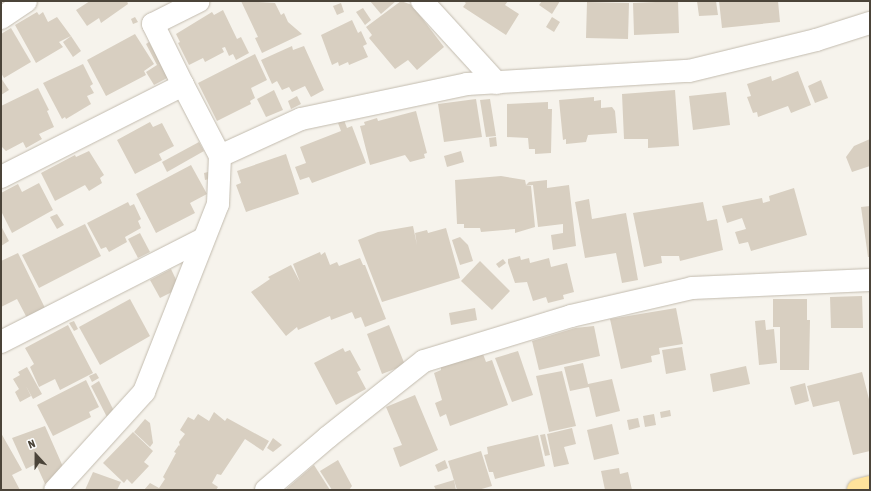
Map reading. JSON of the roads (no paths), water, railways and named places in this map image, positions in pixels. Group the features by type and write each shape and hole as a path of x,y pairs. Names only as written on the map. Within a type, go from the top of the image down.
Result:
{"main road":[{"path":"858,490 870,487"}],"street":[{"path":"1,18 26,1"},
{"path":"55,490 144,392 218,204 220,156 182,85 153,24 199,1"},
{"path":"422,1 497,82"},
{"path":"220,156 301,119 467,84 689,71 809,42 870,23"},
{"path":"1,177 182,85"},
{"path":"1,342 203,239"},
{"path":"266,490 328,437 424,361 571,316 692,288 870,280"}]}
